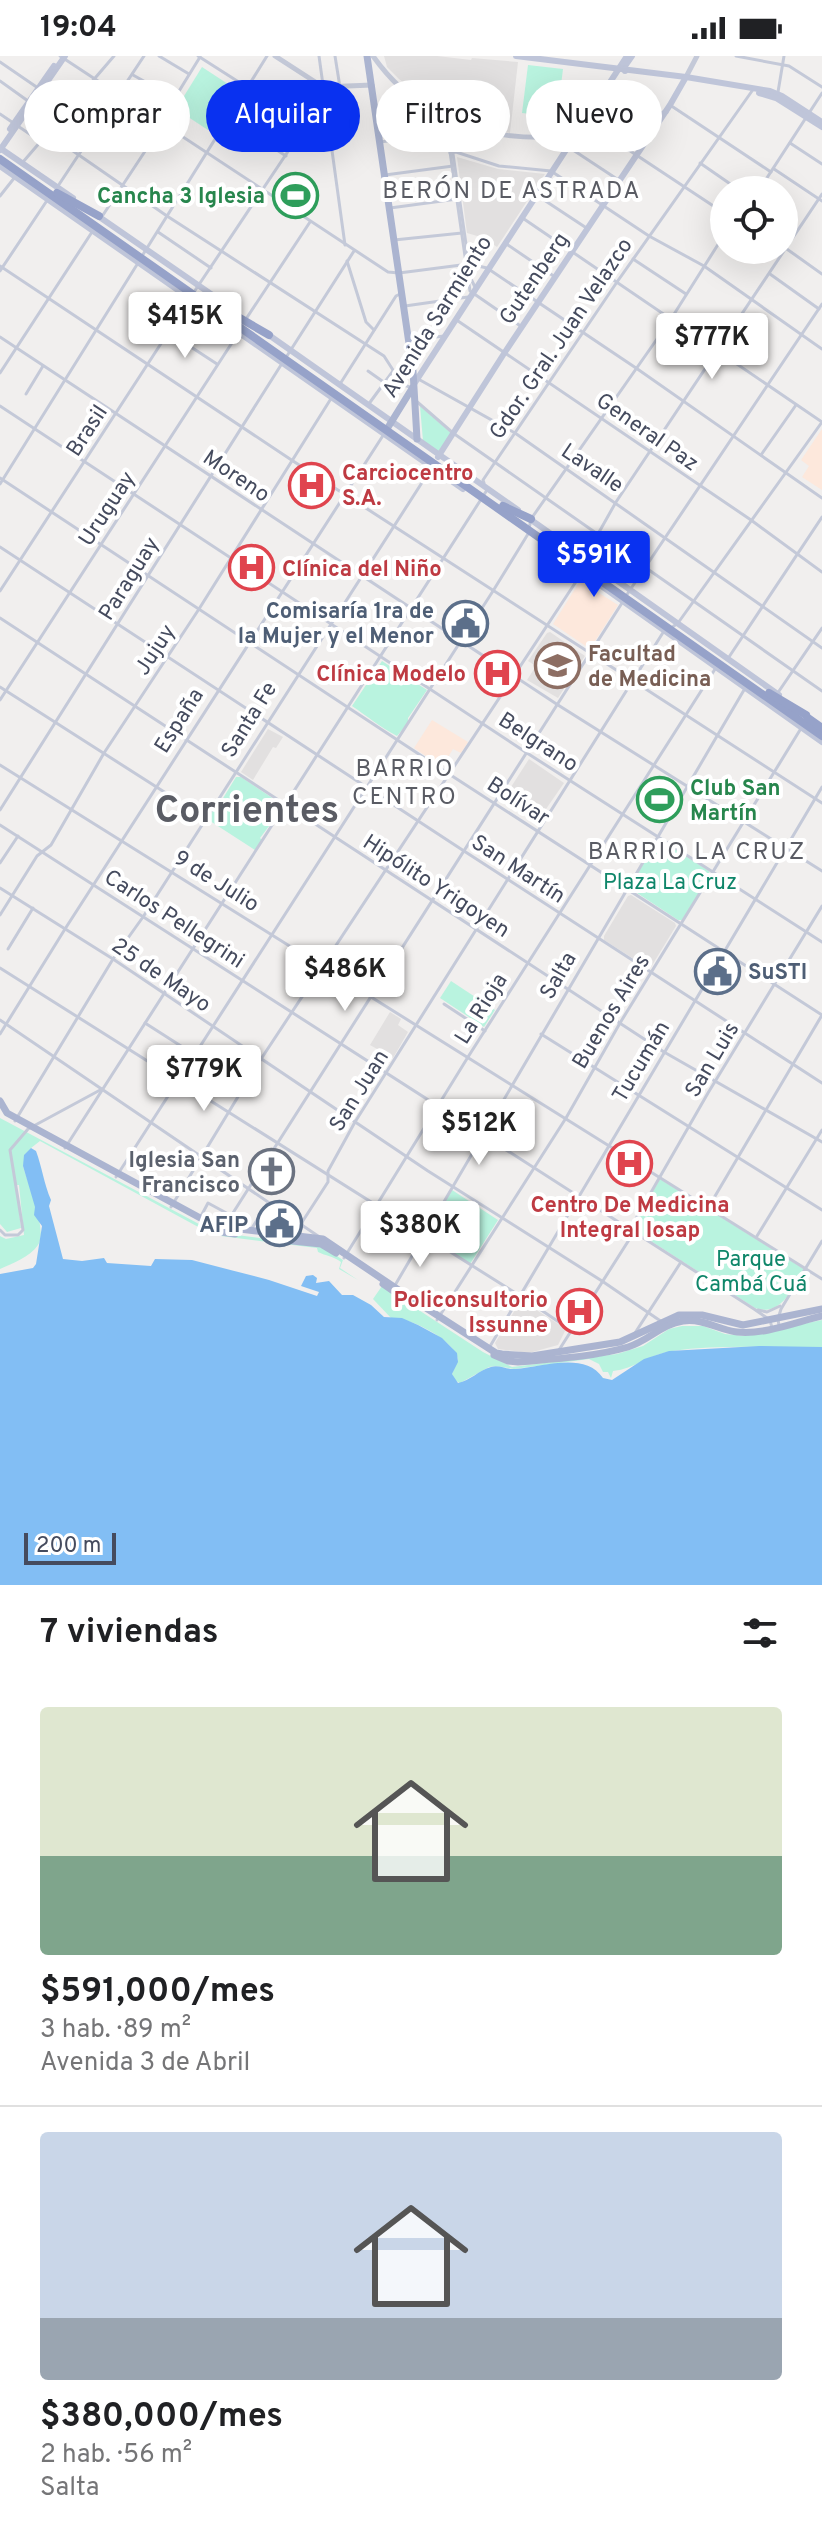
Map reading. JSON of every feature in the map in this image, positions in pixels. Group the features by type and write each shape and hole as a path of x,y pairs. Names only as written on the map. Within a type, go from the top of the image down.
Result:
{"highway":[{"path":"0,151 96,233"},
{"path":"52,193 100,217"},
{"path":"52,193 195,292 269,335"},
{"path":"195,292 267,352"},
{"path":"219,306 748,682 822,730"},
{"path":"238,329 286,356"},
{"path":"484,494 529,526 545,547"}],"main road":[{"path":"365,56 376,126"},
{"path":"516,56 752,87 777,96 822,124"},
{"path":"625,71 629,56"},
{"name":"Avenida Sarmiento","path":"610,80 629,56"},
{"path":"46,80 62,57"},
{"path":"685,79 777,96"},
{"name":"Gutenberg","path":"436,461 685,79"},
{"path":"24,113 0,151 22,163 52,193"},
{"path":"379,152 415,385 417,439"},
{"name":"Avenida Sarmiento","path":"388,428 563,152"},
{"path":"0,166 52,193"},
{"path":"100,217 142,255"},
{"path":"96,233 142,255"},
{"path":"195,292 269,335 286,356"},
{"path":"267,352 286,356"},
{"path":"336,391 368,405 408,451 436,461"},
{"path":"404,402 412,402 417,426"},
{"path":"388,428 417,439 436,461"},
{"path":"545,547 585,565"},
{"path":"748,682 777,694 822,742"},
{"path":"748,682 805,721"},
{"path":"0,1101 5,1111 16,1120"},
{"path":"0,1113 222,1230 320,1241 438,1318 514,1358"},
{"path":"172,1205 222,1230 288,1238"},
{"path":"775,1323 822,1309"},
{"path":"602,1349 679,1315 695,1314 737,1325 822,1316"},
{"path":"490,1347 504,1360 625,1347 639,1343 663,1324"}],"street":[{"path":"93,78 113,56"},
{"path":"128,80 144,56"},
{"path":"159,56 189,74"},
{"path":"185,80 200,56 235,80"},
{"path":"252,80 267,56"},
{"path":"275,56 312,80"},
{"path":"319,56 322,80"},
{"path":"335,56 339,80"},
{"path":"373,56 393,80"},
{"path":"685,79 697,56"},
{"path":"736,56 783,64 822,87"},
{"path":"777,96 784,56"},
{"path":"62,57 96,80"},
{"path":"0,62 26,80"},
{"path":"132,74 142,80"},
{"path":"0,81 24,98"},
{"path":"360,86 370,85"},
{"name":"Gdor. Gral. Juan Velazco","path":"66,1147 484,494 483,480 617,282 752,91"},
{"path":"768,176 822,93"},
{"path":"662,110 668,108 820,200"},
{"path":"0,114 24,131"},
{"path":"190,142 388,272 467,264 487,268 787,471 822,498"},
{"path":"790,143 822,164"},
{"path":"22,163 31,152"},
{"name":"Lavalle","path":"73,152 384,356 402,384 415,385 515,433 822,648"},
{"path":"82,152 1,268 822,803"},
{"path":"100,217 144,152"},
{"path":"280,152 286,156"},
{"name":"Brasil","path":"0,591 289,152"},
{"path":"332,152 345,245"},
{"path":"576,152 620,181"},
{"path":"630,152 710,204"},
{"path":"1,481 36,430 207,153"},
{"path":"472,293 452,153 499,166 551,171 649,236 704,266 822,349"},
{"path":"700,163 719,176"},
{"path":"383,176 454,166"},
{"path":"0,196 15,176"},
{"path":"536,194 588,229"},
{"path":"798,230 822,194"},
{"path":"388,208 458,199"},
{"path":"521,217 822,422"},
{"path":"246,319 310,222"},
{"path":"157,232 211,268"},
{"path":"392,241 463,232"},
{"path":"0,373 48,298 96,233"},
{"path":"504,242 555,277"},
{"name":"Paraguay","path":"0,810 354,251"},
{"path":"117,1175 493,591 545,497 671,319 710,257"},
{"path":"798,257 822,274"},
{"path":"633,259 686,294"},
{"path":"347,261 366,322 374,330"},
{"path":"467,264 472,293"},
{"path":"172,1205 261,1059 585,565 616,502 775,264"},
{"path":"769,273 819,309"},
{"path":"402,306 472,293 522,327"},
{"name":"Jujuy","path":"0,915 37,856 51,845 104,753 400,294"},
{"path":"222,1230 626,595 822,304"},
{"name":"General Paz","path":"455,319 751,520 822,572"},
{"name":"Uruguay","path":"0,700 238,329"},
{"path":"168,332 217,364"},
{"path":"407,340 444,336"},
{"name":"Moreno","path":"0,337 558,705 822,871"},
{"path":"26,394 43,366"},
{"path":"368,371 385,383"},
{"path":"368,405 393,371"},
{"path":"415,400 453,433 822,691"},
{"path":"761,455 797,404"},
{"name":"Belgrano","path":"0,406 430,690 822,942"},
{"name":"San Juan","path":"288,1238 301,1225 328,1182 328,1171 355,1122 632,680 694,601 822,422"},
{"name":"España","path":"0,1034 388,428"},
{"name":"Santa Fe","path":"16,1120 113,959 436,461"},
{"name":"Bolívar","path":"1,481 52,511 449,774 822,1015"},
{"name":"La Rioja","path":"344,1256 653,764 764,607 822,517"},
{"name":"San Martín","path":"0,547 822,1083"},
{"name":"Hipólito Yrigoyen","path":"0,618 664,1052 822,1142"},
{"path":"777,694 822,628"},
{"name":"Salta","path":"393,1288 748,682"},
{"path":"0,687 205,818"},
{"name":"Buenos Aires","path":"438,1318 566,1118 620,1023 805,721"},
{"name":"9 de Julio","path":"0,765 822,1279"},
{"name":"Tucumán","path":"490,1347 822,787"},
{"name":"Carlos Pellegrini","path":"0,825 775,1323"},
{"path":"0,863 18,836"},
{"name":"25 de Mayo","path":"0,888 113,959 663,1324"},
{"name":"San Luis","path":"630,1229 822,906"},
{"path":"8,949 33,908"},
{"path":"0,968 572,1331"},
{"path":"444,1004 485,1031"},
{"path":"708,1208 822,1015"},
{"path":"0,1020 320,1241"},
{"path":"145,1023 195,1055"},
{"path":"541,1034 822,1210"},
{"path":"0,1230 5,1235 18,1235 23,1230 10,1154 30,1128 95,1090 102,1089"},
{"path":"756,1237 822,1130"},
{"path":"200,1218 208,1203 232,1216"},
{"path":"250,1231 268,1203"},
{"path":"288,1238 295,1221"},
{"path":"558,1354 634,1232"},
{"path":"775,1323 822,1241"},
{"path":"625,1347 681,1262"},
{"path":"754,1309 774,1310 787,1299"}],"shaded area":[{"path":"384,56 518,62 510,133 510,80 400,80 387,67"},
{"path":"457,157 498,169 545,174 497,247 484,238 467,233"},
{"path":"822,429 822,490 802,477 809,466 801,460"},
{"path":"580,581 618,605 590,649 553,624"},
{"name":"Facultad de Medicina","path":"550,632 585,656 558,698 527,680 536,666 528,661"},
{"path":"432,720 468,742 461,753 453,749 442,767 414,748"},
{"path":"268,729 283,737 276,748 273,747 253,780 241,772"},
{"path":"529,759 564,783 537,822 502,801"},
{"path":"631,895 676,926 648,968 604,940"},
{"path":"390,1012 401,1019 398,1025 408,1032 393,1058 370,1045"},
{"path":"521,1300 566,1329 558,1345 529,1353 498,1349 495,1343"}],"green space":[{"path":"528,65 563,69 562,80 526,80"},
{"path":"202,67 222,80 206,80 206,129 190,118 190,86"},
{"path":"526,81 526,113 522,113"},
{"path":"420,406 451,433 439,452 423,441"},
{"path":"382,661 427,690 397,736 352,706"},
{"path":"236,777 241,777 280,803 282,809 260,838 262,840 255,850 207,819"},
{"name":"Plaza La Cruz","path":"662,841 709,871 710,876 682,920 631,889 656,842"},
{"path":"451,981 495,1010 484,1027 440,998"},
{"path":"0,1118 214,1232 322,1246 343,1260 340,1268 358,1280 339,1269 341,1262 318,1252 317,1248 213,1235 40,1141 31,1148 23,1166 41,1229 38,1245 31,1253 0,1269 0,1236 6,1239 24,1235 19,1185 16,1185 21,1228 7,1232 0,1224"},
{"name":"Parque Cambá Cuá","path":"660,1179 804,1269 779,1305 764,1310 755,1308 632,1229"},
{"path":"452,1190 498,1220 470,1264 425,1236"},
{"path":"382,1286 483,1352 512,1367 617,1354 643,1346 669,1329 682,1326 703,1326 725,1334 744,1336 822,1320 822,1347 728,1347 672,1351 613,1371 611,1378 599,1364 589,1359 514,1369 496,1366 460,1383 454,1380 452,1374 458,1359 449,1344 409,1321 391,1318 373,1299"}],"water":[{"path":"31,1148 36,1151 51,1200 49,1206 63,1259 82,1261 104,1258 107,1263 151,1266 155,1259 192,1260 317,1296 319,1292 301,1286 306,1276 313,1275 317,1278 316,1283 329,1281 342,1295 353,1295 384,1317 402,1318 442,1338 457,1353 458,1362 452,1374 458,1383 494,1366 515,1369 575,1363 586,1365 603,1378 612,1380 644,1359 669,1351 759,1346 822,1347 822,1585 0,1585 0,1274 33,1268 36,1264 42,1226 34,1215 35,1207 23,1166 24,1155"}],"place":[{"name":"Cancha 3 Iglesia","path":"296,195"},
{"name":"Carciocentro S.A.","path":"311,485"},
{"name":"Clínica del Niño","path":"251,568"},
{"name":"Comisaría 1ra de la Mujer y el Menor","path":"465,623"},
{"name":"Facultad de Medicina","path":"557,666"},
{"name":"Clínica Modelo","path":"497,673"},
{"name":"Club San Martín","path":"659,800"},
{"name":"SuSTI","path":"717,971"},
{"name":"Centro De Medicina Integral Iosap","path":"630,1163"},
{"name":"Iglesia San Francisco","path":"271,1172"},
{"name":"AFIP","path":"279,1224"},
{"name":"Policonsultorio Issunne","path":"579,1312"}],"district":[{"name":"BERÓN DE ASTRADA","path":"512,190"},
{"name":"BARRIO CENTRO","path":"405,782"},
{"name":"Corrientes","path":"247,809"},
{"name":"BARRIO LA CRUZ","path":"697,851"}]}
